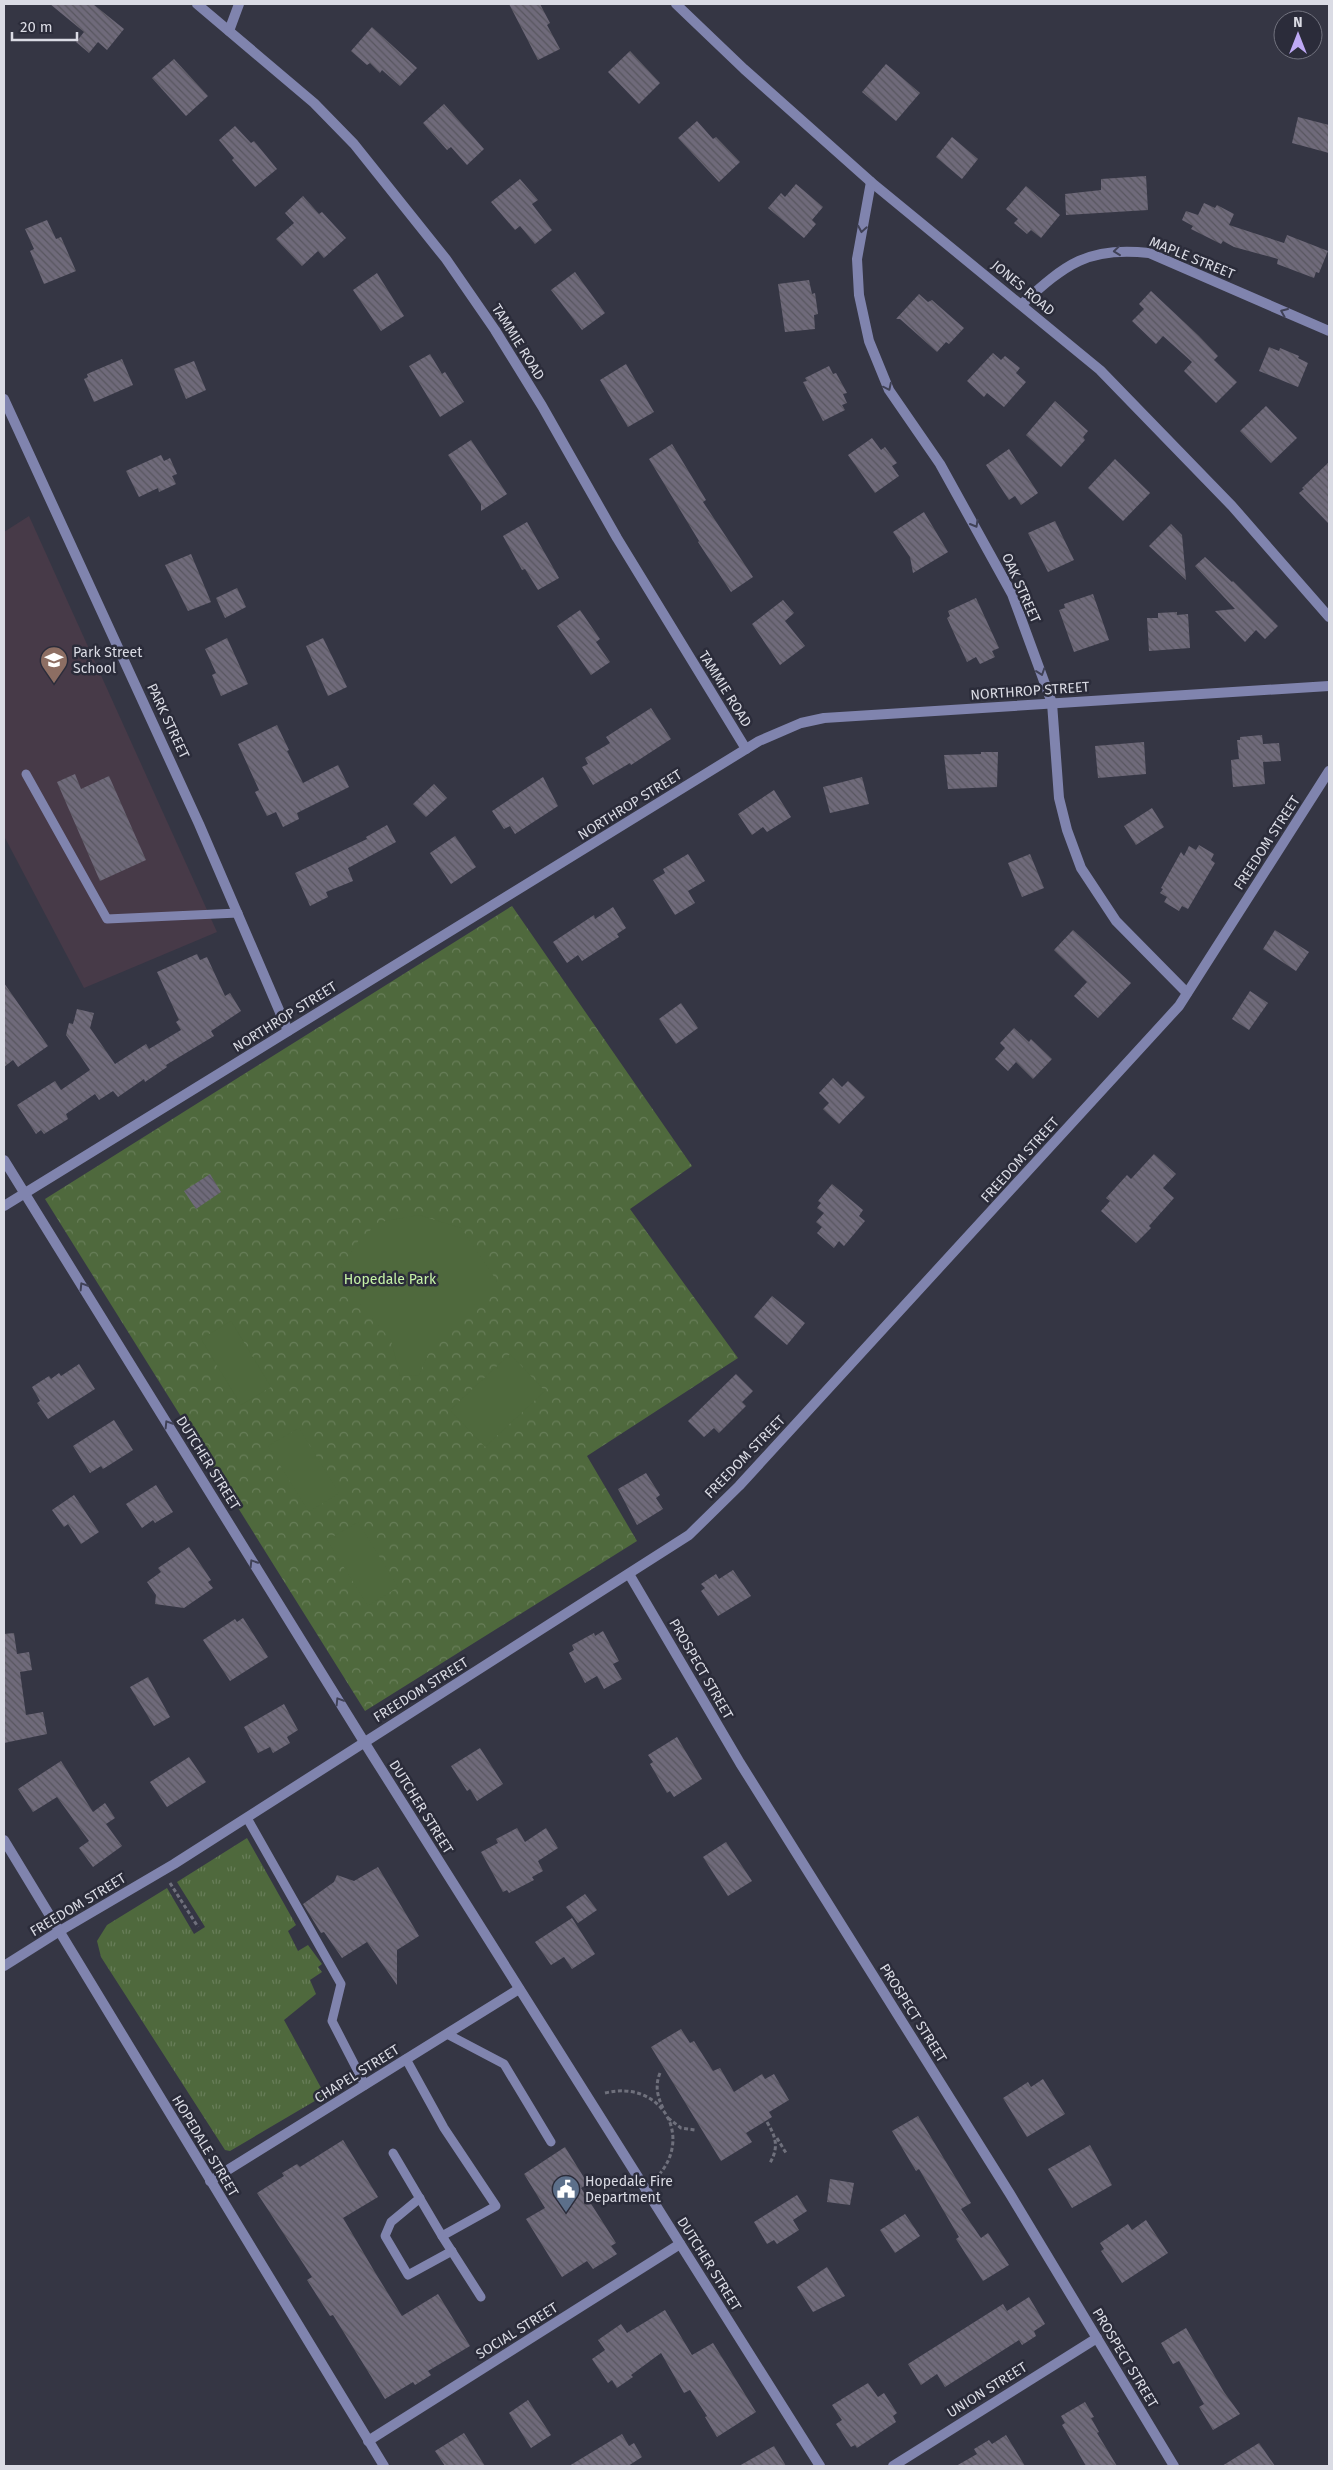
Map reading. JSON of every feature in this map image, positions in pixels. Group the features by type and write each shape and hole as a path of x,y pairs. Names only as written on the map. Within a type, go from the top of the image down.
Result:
{"street":[{"name":"TAMMIE ROAD","path":"197,4 314,103 338,127 471,293 537,398 616,538 746,749"},
{"path":"229,31 240,4"},
{"name":"JONES ROAD","path":"676,4 744,69 871,182 1022,304 1100,370 1232,506 1329,617"},
{"name":"OAK STREET","path":"871,182 857,259 859,295 869,341 889,390 940,464 1012,594 1052,703 1060,798 1067,830 1081,868 1116,921 1187,993"},
{"name":"MAPLE STREET","path":"1022,304 1047,282 1075,262 1095,254 1122,250 1149,253 1329,331"},
{"name":"PARK STREET","path":"4,398 195,815 288,1031"},
{"name":"NORTHROP STREET","path":"25,1193 746,749 782,730 801,723 824,718 1329,686"},
{"name":"FREEDOM STREET","path":"4,1966 247,1818 689,1536 739,1486 1179,1006 1329,771"},
{"name":"DUTCHER STREET","path":"4,1160 364,1742 820,2466"},
{"path":"4,1206 25,1193"},
{"name":"PROSPECT STREET","path":"629,1574 740,1763 1010,2194 1174,2466"},
{"name":"HOPEDALE STREET","path":"4,1840 58,1932 384,2466"},
{"name":"CHAPEL STREET","path":"210,2181 519,1989"},
{"name":"SOCIAL STREET","path":"368,2441 680,2244"},
{"name":"UNION STREET","path":"893,2466 1097,2338"}],"lane":[{"path":"26,774 107,919 238,913"},
{"path":"247,1818 341,1984 332,2021 365,2085"},
{"path":"447,2034 504,2064 551,2142"},
{"path":"406,2059 444,2128 496,2206 442,2236"},
{"path":"393,2153 481,2297"},
{"path":"420,2198 391,2222 385,2236 408,2275 452,2251"}],"path":[{"path":"167,1878 198,1927"},
{"path":"655,2180 665,2169 670,2157 672,2141 671,2128 658,2098 657,2086 660,2073"},
{"path":"602,2094 631,2090 640,2093 657,2103 672,2123 681,2128 695,2130"},
{"path":"767,2122 786,2153"},
{"path":"770,2162 776,2147 772,2131"}],"shaded area":[{"name":"Park Street School","path":"29,516 217,932 84,988 4,836 4,532"}],"green space":[{"name":"Hopedale Park","path":"512,906 692,1166 630,1209 738,1358 587,1456 637,1541 365,1711 45,1199"},
{"path":"419,1215 461,1228 497,1281 429,1352 419,1375 400,1376 391,1340 336,1276 359,1240 380,1222"},
{"path":"231,1321 271,1387 241,1405 201,1339"},
{"path":"510,1354 545,1391 485,1447 450,1410"},
{"path":"299,1428 339,1493 309,1512 268,1446"},
{"path":"358,1522 398,1587 368,1606 327,1540"},
{"path":"247,1838 296,1925 288,1931 298,1951 308,1945 322,1964 318,1967 322,1972 310,1980 316,1994 284,2020 325,2095 230,2151 225,2150 101,1957 97,1941 107,1925 167,1888 194,1934 205,1927 177,1882"}],"building":[{"path":"50,4 93,4 124,29 107,50 98,42 89,53 76,42 84,32"},
{"path":"509,4 540,4 550,23 547,25 560,49 538,60"},
{"path":"372,27 417,68 400,86 382,70 380,73 370,63 367,65 351,51"},
{"path":"630,51 660,83 639,104 608,72"},
{"path":"174,59 208,96 186,116 152,78"},
{"path":"886,64 920,93 896,121 862,92"},
{"path":"444,104 484,149 467,165 451,147 447,150 423,123"},
{"path":"1298,117 1329,125 1329,153 1292,143"},
{"path":"697,121 713,139 716,137 740,162 719,182 678,138"},
{"path":"235,126 251,143 254,141 277,169 255,187 232,160 234,158 219,140"},
{"path":"952,137 978,159 962,179 936,157"},
{"path":"1146,176 1148,210 1066,215 1065,194 1101,190 1101,179"},
{"path":"520,179 538,200 532,204 552,230 535,244 520,226 515,230 491,202"},
{"path":"796,184 823,207 812,220 816,224 804,238 768,208 781,193 785,197"},
{"path":"1026,186 1060,215 1041,238 1031,230 1027,234 1014,223 1018,219 1006,209"},
{"path":"303,196 319,214 322,212 346,238 324,258 318,251 302,266 276,239 294,223 285,213"},
{"path":"1204,203 1215,208 1217,205 1234,214 1229,225 1284,243 1287,235 1328,251 1319,273 1316,272 1314,278 1277,264 1278,259 1234,247 1223,241 1221,244 1191,229 1193,226 1182,220 1186,211 1198,215"},
{"path":"47,220 56,239 61,237 76,271 44,284 30,251 34,249 25,229"},
{"path":"575,272 605,313 582,330 551,290"},
{"path":"377,273 404,316 381,331 353,290"},
{"path":"809,280 812,294 815,293 818,314 814,315 815,329 785,332 778,284"},
{"path":"1151,291 1218,356 1214,360 1237,382 1216,403 1184,371 1192,362 1163,336 1156,344 1132,321 1144,309 1139,304"},
{"path":"919,294 928,302 932,300 964,328 949,344 946,342 937,352 900,319 896,319"},
{"path":"1269,347 1279,351 1280,348 1299,356 1298,358 1308,363 1298,387 1259,371"},
{"path":"993,353 1001,360 1005,356 1020,368 1016,373 1026,382 1004,407 987,393 984,397 967,381"},
{"path":"430,354 442,374 445,372 464,402 440,417 409,366"},
{"path":"122,359 133,385 94,402 84,379 88,377 87,374"},
{"path":"194,361 206,390 186,399 174,369"},
{"path":"626,364 654,412 628,427 600,380"},
{"path":"829,366 833,374 836,373 847,393 843,394 847,403 842,405 845,410 823,421 803,382 807,381 805,378"},
{"path":"1055,401 1088,431 1083,437 1085,440 1061,467 1026,435"},
{"path":"1266,406 1297,438 1271,463 1240,431"},
{"path":"872,438 881,450 885,447 897,463 892,466 899,476 875,493 848,455"},
{"path":"471,440 507,494 481,511 481,504 448,455"},
{"path":"672,444 706,500 703,502 753,577 731,592 698,542 649,459"},
{"path":"1009,449 1038,493 1021,505 1015,496 1009,500 986,465"},
{"path":"161,455 164,461 170,458 177,474 172,476 176,484 159,492 158,488 139,497 126,471"},
{"path":"1115,459 1150,493 1123,521 1088,488"},
{"path":"1329,462 1329,524 1299,493"},
{"path":"924,512 948,552 913,573 910,557 893,532"},
{"path":"1055,521 1074,560 1048,572 1028,533"},
{"path":"527,522 559,578 538,590 525,569 522,570 503,536"},
{"path":"1171,524 1182,535 1186,580 1149,546"},
{"path":"191,554 211,602 188,611 165,565"},
{"path":"1205,557 1233,581 1278,626 1265,639 1256,630 1245,642 1215,611 1235,609 1195,566"},
{"path":"237,588 246,607 225,618 216,598"},
{"path":"1093,594 1109,640 1074,652 1059,610 1065,608 1064,604"},
{"path":"976,598 999,648 992,651 995,657 980,664 976,657 967,662 947,618 950,616 948,611"},
{"path":"783,600 794,613 785,621 805,646 780,665 752,624"},
{"path":"580,610 600,639 596,642 610,662 591,675 557,626"},
{"path":"1177,612 1177,615 1188,614 1190,648 1149,651 1147,618 1158,618 1158,613"},
{"path":"227,638 248,684 221,696 212,675 216,673 205,649"},
{"path":"323,638 347,687 328,696 306,646"},
{"path":"651,708 671,739 631,765 630,763 593,785 582,767 588,764 585,758 610,743 606,737"},
{"path":"277,725 289,750 287,751 303,783 338,765 349,787 297,813 299,819 283,827 276,812 267,816 255,792 259,790 238,744"},
{"path":"1262,735 1263,744 1279,743 1281,761 1263,762 1265,784 1233,787 1231,760 1239,759 1237,740 1240,740 1240,737"},
{"path":"1144,742 1146,774 1098,778 1095,746"},
{"path":"981,752 998,752 997,787 948,789 944,755 981,754"},
{"path":"75,774 81,789 109,776 146,860 100,881 57,782"},
{"path":"543,777 558,806 515,834 510,826 504,829 492,811"},
{"path":"862,777 869,804 830,813 823,787"},
{"path":"434,784 447,798 426,817 413,804"},
{"path":"774,790 791,817 767,832 763,827 752,835 738,814"},
{"path":"1152,808 1164,827 1136,845 1124,826"},
{"path":"387,825 396,842 348,868 353,881 326,892 328,897 310,906 295,873 367,839 366,837"},
{"path":"455,836 476,867 451,884 430,853"},
{"path":"1199,845 1214,854 1211,860 1215,863 1188,909 1182,906 1179,911 1164,902 1167,897 1160,893 1163,889 1161,888 1181,852 1184,856 1189,846 1196,850"},
{"path":"688,854 705,881 688,891 695,903 675,915 653,880 665,873 663,869"},
{"path":"1030,854 1044,888 1022,897 1008,863"},
{"path":"613,907 626,928 617,934 619,937 582,961 578,955 567,963 553,942 594,915 595,919"},
{"path":"1073,930 1131,983 1098,1018 1074,996 1087,982 1054,950"},
{"path":"1275,930 1309,952 1296,971 1263,949"},
{"path":"197,954 200,960 207,957 225,996 230,993 241,1011 211,1031 214,1036 166,1065 167,1067 145,1082 144,1079 118,1097 113,1091 99,1100 95,1094 66,1114 68,1119 44,1134 41,1130 36,1134 17,1105 55,1081 61,1090 90,1070 66,1035 69,1023 73,1024 77,1009 94,1013 90,1028 115,1064 146,1044 149,1049 181,1030 176,1022 179,1020 157,972"},
{"path":"4,983 48,1046 18,1067 13,1060 4,1067"},
{"path":"1250,991 1268,1003 1249,1030 1232,1019"},
{"path":"681,1003 698,1028 676,1044 659,1019"},
{"path":"1014,1028 1029,1042 1031,1039 1052,1059 1033,1079 1016,1062 1008,1071 995,1059 1005,1048 1000,1043"},
{"path":"833,1078 842,1087 848,1081 865,1097 839,1124 823,1109 829,1103 819,1093"},
{"path":"1154,1154 1176,1174 1163,1188 1174,1198 1149,1226 1151,1228 1136,1243 1101,1211 1110,1201 1106,1198 1127,1175 1131,1179"},
{"path":"210,1174 221,1192 196,1209 184,1191"},
{"path":"832,1184 863,1210 859,1216 865,1221 844,1246 839,1241 834,1248 817,1233 822,1227 816,1222 824,1213 817,1208 821,1203 818,1201"},
{"path":"772,1296 805,1323 787,1345 754,1317"},
{"path":"79,1364 95,1389 48,1419 37,1403 40,1401 32,1387 49,1376 51,1379 59,1373 61,1376"},
{"path":"736,1374 753,1391 742,1402 746,1406 719,1433 714,1428 704,1437 688,1421"},
{"path":"114,1420 133,1450 103,1469 101,1466 90,1473 73,1446"},
{"path":"646,1473 660,1495 656,1498 663,1509 637,1525 618,1489"},
{"path":"156,1485 173,1512 155,1523 153,1520 142,1528 126,1504"},
{"path":"74,1495 99,1532 81,1544 68,1524 64,1527 52,1510"},
{"path":"189,1547 211,1580 208,1582 213,1588 184,1608 155,1604 156,1595 147,1582 161,1572 158,1568"},
{"path":"733,1570 751,1596 718,1616 701,1591 705,1588 701,1584 716,1574 719,1579"},
{"path":"243,1618 268,1657 230,1681 203,1640 235,1619 237,1622"},
{"path":"603,1631 619,1661 613,1664 622,1679 604,1689 597,1676 585,1683 569,1653 574,1650 572,1645 594,1633 595,1636"},
{"path":"14,1633 17,1654 29,1652 32,1670 20,1672 26,1715 43,1712 47,1734 4,1743 4,1634"},
{"path":"148,1677 170,1717 154,1726 130,1687"},
{"path":"284,1704 298,1730 287,1737 290,1743 273,1753 270,1747 258,1753 244,1727"},
{"path":"677,1737 702,1779 674,1797 670,1791 667,1793 650,1764 653,1762 648,1755"},
{"path":"480,1748 503,1784 477,1801 470,1789 467,1791 451,1766"},
{"path":"189,1757 206,1782 167,1807 150,1782"},
{"path":"61,1761 93,1812 105,1803 115,1818 106,1824 122,1846 93,1867 79,1848 89,1841 57,1797 33,1812 18,1789"},
{"path":"517,1828 525,1842 546,1828 558,1848 538,1861 543,1871 532,1877 534,1880 509,1893 507,1890 503,1892 481,1852 498,1843 496,1839"},
{"path":"726,1842 752,1881 728,1896 703,1857"},
{"path":"378,1867 419,1936 397,1950 397,1985 367,1942 342,1958 324,1932 321,1933 303,1904 334,1882 337,1875 354,1881"},
{"path":"585,1894 597,1910 578,1923 566,1907"},
{"path":"572,1918 595,1954 572,1969 564,1957 551,1965 535,1942"},
{"path":"681,2029 690,2043 694,2041 713,2071 720,2068 734,2092 762,2074 765,2079 774,2074 789,2100 769,2112 772,2117 746,2133 752,2142 721,2161 651,2047"},
{"path":"1043,2079 1065,2114 1027,2137 1003,2098 1028,2082 1031,2087"},
{"path":"918,2116 971,2203 961,2209 981,2238 988,2233 1009,2265 983,2281 956,2239 959,2237 919,2169 916,2171 892,2131"},
{"path":"343,2140 378,2197 343,2218 376,2274 402,2316 438,2294 470,2346 428,2371 431,2375 415,2385 413,2382 385,2399 333,2315 330,2316 307,2280 312,2277 257,2193 284,2176 282,2173 297,2164 300,2167"},
{"path":"1090,2145 1112,2185 1072,2208 1048,2169"},
{"name":"Hopedale Fire Department","path":"565,2147 588,2184 581,2188 616,2243 611,2246 617,2254 593,2269 587,2261 562,2277 526,2219 545,2208 524,2174"},
{"path":"830,2179 854,2183 850,2205 827,2202"},
{"path":"797,2195 807,2211 793,2220 799,2230 777,2244 774,2240 767,2244 754,2222"},
{"path":"905,2214 920,2236 895,2253 880,2230"},
{"path":"1146,2220 1168,2253 1122,2283 1101,2251 1104,2249 1100,2243 1128,2224 1132,2230"},
{"path":"827,2267 845,2296 813,2312 797,2287"},
{"path":"1029,2297 1045,2324 1034,2331 1036,2336 1022,2345 1019,2340 945,2387 937,2374 921,2385 908,2364 1003,2304 1007,2311"},
{"path":"665,2310 692,2355 713,2343 756,2412 717,2437 705,2417 707,2416 690,2390 684,2393 661,2353 617,2388 612,2380 608,2383 592,2359 605,2350 598,2340 621,2324 627,2333"},
{"path":"1186,2328 1224,2392 1240,2414 1213,2430 1199,2407 1204,2404 1179,2361 1173,2364 1161,2343"},
{"path":"868,2383 878,2397 884,2393 897,2413 893,2416 896,2422 857,2448 855,2445 851,2447 836,2424 842,2420 832,2405"},
{"path":"528,2400 551,2435 531,2448 509,2413"},
{"path":"1085,2402 1094,2417 1091,2418 1099,2432 1097,2433 1117,2466 1086,2466 1062,2425 1065,2423 1061,2416"},
{"path":"464,2433 485,2466 445,2466 435,2451"},
{"path":"622,2434 629,2446 634,2443 642,2457 628,2466 569,2466"},
{"path":"1006,2435 1025,2466 956,2466 977,2454 974,2449 989,2440 992,2444"},
{"path":"1259,2443 1275,2466 1222,2466"},
{"path":"774,2446 786,2466 739,2466"}],"place":[{"name":"Park Street School","path":"54,684"},
{"name":"Hopedale Fire Department","path":"566,2213"}]}
